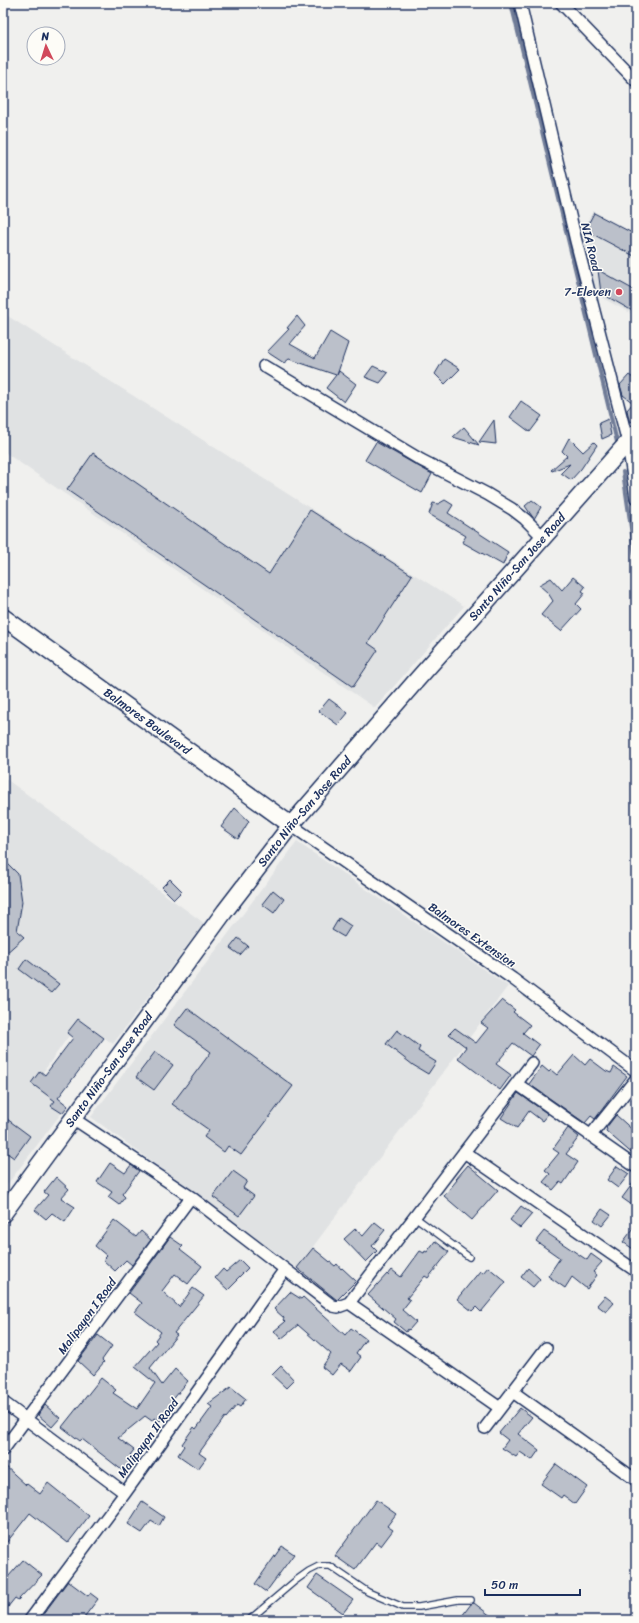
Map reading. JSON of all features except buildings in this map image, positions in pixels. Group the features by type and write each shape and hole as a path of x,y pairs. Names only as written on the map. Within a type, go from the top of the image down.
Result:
{"main road":[{"name":"Santo Niño-San Jose Road","path":"3,1214 74,1119 224,911 291,825 415,682 632,438"},
{"name":"Balmores Boulevard","path":"3,616 291,825"}],"street":[{"name":"NIA Road","path":"520,3 574,233 632,438 636,498"},
{"path":"561,3 636,81"},
{"path":"264,366 421,460 487,494 512,509 525,519 544,538"},
{"name":"Balmores Extension","path":"291,825 513,979 636,1071"},
{"path":"74,1119 191,1197 333,1306 338,1307 349,1303 532,1063"},
{"path":"591,1135 636,1079"},
{"path":"517,1084 636,1167"},
{"path":"464,1152 636,1271"},
{"name":"Malipayon I Road","path":"3,1450 191,1197"},
{"name":"Malipayon II Road","path":"30,1620 125,1493 285,1270"},
{"path":"349,1303 500,1408"},
{"path":"485,1428 546,1348"},
{"path":"513,1392 636,1480"},
{"path":"3,1402 125,1493"}],"lane":[{"path":"415,1217 469,1257"},
{"path":"249,1620 304,1574 319,1566 330,1566 368,1592 402,1607 419,1607 458,1600 471,1600"}],"shaded area":[{"path":"593,211 636,234 636,316 593,293 579,237"},
{"path":"3,313 464,606 375,708 3,451"},
{"path":"6,779 204,923 113,1044 80,1020 34,1085 66,1107 3,1190 3,783"},
{"path":"297,842 508,986 297,1268 91,1117"}],"waterway":[{"path":"511,3 617,442"},
{"path":"623,472 636,563"}],"place":[{"name":"7-Eleven","path":"619,292"}]}
